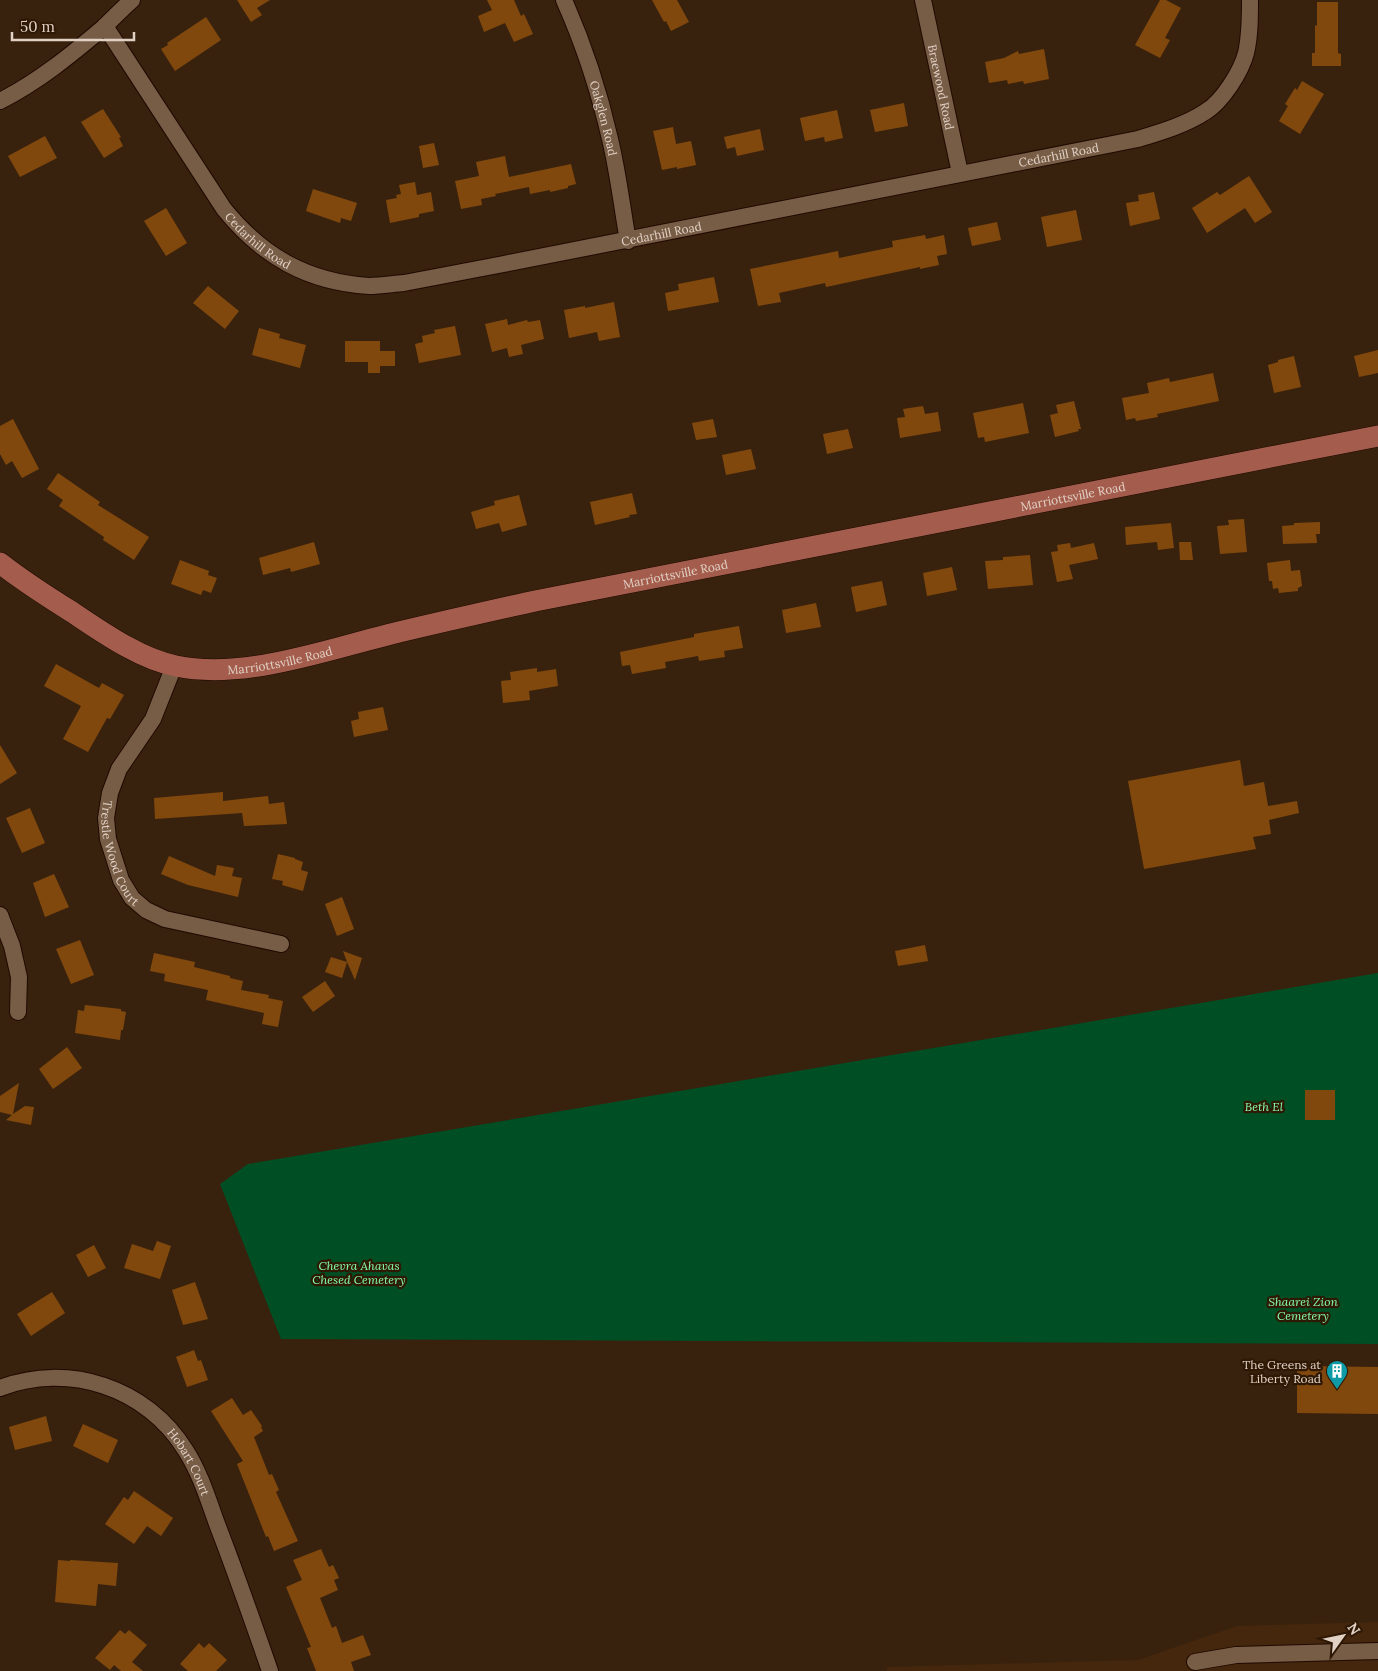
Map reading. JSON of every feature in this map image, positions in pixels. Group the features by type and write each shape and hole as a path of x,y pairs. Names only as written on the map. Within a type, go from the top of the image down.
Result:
{"main road":[{"name":"Marriottsville Road","path":"0,563 51,599 107,634 147,656 174,666 232,670 258,666 535,601 1378,436"}],"street":[{"path":"0,101 43,75 105,26 132,0"},
{"name":"Oakglen Road","path":"564,0 582,42 608,130 628,241"},
{"name":"Braewood Road","path":"923,0 960,173"},
{"name":"Cedarhill Road","path":"105,26 224,209 239,228 282,262 309,274 338,282 371,286 404,283 628,241 960,173 1138,139 1188,122 1207,111 1222,97 1235,78 1246,55 1250,25 1250,0"},
{"name":"Trestle Wood Court","path":"174,666 153,719 119,769 110,793 106,818 108,839 121,880 132,898 146,910 165,919 281,944"},
{"path":"0,915 12,946 19,977 18,1012"},
{"name":"Hobart Court","path":"0,1388 15,1382 44,1377 85,1379 123,1393 156,1415 171,1430 186,1450 199,1476 241,1586 270,1671"},
{"path":"1195,1662 1236,1655 1378,1651"}],"shaded area":[{"path":"1378,1622 1378,1671 887,1671 887,1667 1138,1660 1237,1626"}],"green space":[{"path":"1378,973 1378,1344 281,1339 220,1184 248,1164"}],"building":[{"path":"237,0 270,0 257,8 262,15 251,22"},
{"path":"487,0 514,0 521,16 524,14 533,34 514,42 505,23 484,32 478,16 492,10"},
{"path":"652,0 677,0 689,22 671,31"},
{"path":"1160,0 1166,0 1181,8 1165,38 1170,40 1160,58 1135,45"},
{"path":"1317,2 1338,2 1338,53 1341,54 1341,66 1312,66 1312,53 1315,53"},
{"path":"206,17 221,40 175,71 161,49"},
{"path":"1044,49 1049,79 1024,84 1023,81 1008,84 1007,80 989,83 985,62 1004,58 1018,51 1019,54"},
{"path":"1302,81 1324,94 1300,134 1279,121 1288,106 1285,104"},
{"path":"904,103 908,126 875,132 870,110"},
{"path":"103,109 121,137 119,138 123,146 104,158 81,122"},
{"path":"837,110 843,138 825,142 824,137 805,141 800,118"},
{"path":"673,127 676,144 691,141 696,165 662,170 653,131"},
{"path":"760,129 764,150 737,156 735,147 727,149 724,137"},
{"path":"45,136 57,158 20,177 8,156"},
{"path":"434,143 439,165 423,168 419,146"},
{"path":"505,156 509,177 571,164 576,184 550,192 550,190 530,194 529,187 495,194 496,196 481,199 482,205 461,209 455,181 479,176 476,162"},
{"path":"1249,176 1272,212 1255,223 1245,208 1207,233 1192,208 1217,192 1220,195"},
{"path":"415,182 417,195 431,192 434,211 419,214 419,217 390,223 386,200 397,198 396,195 401,194 399,185"},
{"path":"313,189 357,203 351,221 341,218 340,223 306,211"},
{"path":"1154,192 1160,219 1130,226 1126,203 1139,201 1138,195"},
{"path":"166,208 187,243 166,256 144,221"},
{"path":"1076,210 1082,240 1047,247 1041,217"},
{"path":"997,222 1001,240 972,246 968,228"},
{"path":"925,235 926,239 944,235 947,254 937,256 939,265 920,269 920,267 826,287 825,283 779,293 781,302 758,306 750,269 838,251 839,258 893,247 892,241"},
{"path":"714,277 719,302 668,311 665,293 679,290 678,284"},
{"path":"208,286 239,311 225,329 193,303"},
{"path":"614,302 620,337 599,341 597,332 569,338 564,310"},
{"path":"507,319 508,325 527,320 528,322 540,320 544,339 521,345 523,354 509,357 507,348 492,352 485,324"},
{"path":"455,326 461,355 419,363 415,344 423,342 422,336 435,333 434,330"},
{"path":"259,328 280,334 279,338 306,345 300,368 252,355"},
{"path":"345,341 380,341 380,351 395,351 395,366 380,366 380,373 368,373 368,362 345,362"},
{"path":"1378,350 1378,373 1359,377 1354,356"},
{"path":"1294,356 1301,387 1274,393 1268,365"},
{"path":"1213,373 1219,401 1157,414 1158,417 1136,421 1135,418 1126,420 1122,398 1149,393 1147,383 1169,378 1170,382"},
{"path":"1074,401 1081,429 1055,437 1050,415 1058,413 1056,405"},
{"path":"1023,403 1029,433 985,442 984,437 978,438 973,413"},
{"path":"923,406 925,414 938,412 941,431 900,438 897,418 905,417 903,409"},
{"path":"13,419 39,469 22,478 12,461 6,465 0,454 0,426"},
{"path":"713,419 717,437 696,440 692,423"},
{"path":"848,429 853,448 827,454 823,434"},
{"path":"751,449 756,469 726,475 722,455"},
{"path":"58,473 100,502 98,505 149,537 134,560 103,540 104,537 59,506 63,500 47,489"},
{"path":"632,493 637,514 595,525 590,502"},
{"path":"519,495 527,525 502,532 499,523 476,529 471,512 495,505 494,501"},
{"path":"1244,519 1247,552 1220,554 1217,526 1229,525 1228,520"},
{"path":"1320,522 1320,534 1316,534 1317,543 1283,544 1282,526 1294,525 1294,523"},
{"path":"1171,523 1174,548 1158,550 1157,542 1126,545 1125,527"},
{"path":"314,542 320,564 291,572 290,568 263,575 259,558"},
{"path":"1179,542 1191,542 1193,560 1180,560"},
{"path":"1070,543 1071,548 1094,543 1098,559 1069,565 1073,579 1057,582 1051,552 1058,551 1057,545"},
{"path":"1030,555 1033,585 988,589 985,561 1003,560 1003,557"},
{"path":"180,560 209,571 208,575 217,578 211,593 203,590 201,595 171,584"},
{"path":"1290,560 1291,571 1300,570 1302,586 1298,588 1298,591 1279,593 1278,588 1273,589 1272,581 1269,581 1267,563"},
{"path":"952,567 957,590 927,596 923,573"},
{"path":"882,581 887,605 856,612 851,587"},
{"path":"816,603 821,627 786,633 782,610"},
{"path":"739,626 743,648 724,651 725,657 699,661 698,656 665,662 666,668 632,674 630,665 622,666 620,652 694,637 694,634"},
{"path":"56,664 99,688 102,683 124,695 110,719 107,718 88,752 63,739 81,706 44,686"},
{"path":"537,668 537,672 556,669 558,686 529,691 530,700 503,703 501,681 511,680 510,672"},
{"path":"383,707 388,730 354,737 351,721 359,719 358,712"},
{"path":"0,745 17,773 0,784"},
{"path":"1240,760 1244,786 1264,782 1268,806 1297,801 1299,813 1269,820 1271,834 1253,837 1256,849 1144,869 1128,781"},
{"path":"223,792 223,801 268,796 269,804 284,802 287,824 244,826 242,813 155,819 154,798"},
{"path":"30,808 45,843 22,853 6,818"},
{"path":"278,854 303,862 301,870 308,872 303,891 282,885 283,881 272,879"},
{"path":"169,856 215,876 217,865 234,868 232,876 242,878 238,897 188,885 161,874"},
{"path":"54,874 69,907 45,917 33,883"},
{"path":"342,897 354,929 337,936 325,904"},
{"path":"80,940 94,975 71,984 56,949"},
{"path":"925,945 928,961 898,966 895,951"},
{"path":"343,951 362,958 355,980 347,962"},
{"path":"154,953 195,962 194,967 243,981 241,990 269,995 268,998 283,1001 278,1027 262,1024 264,1013 206,1000 208,990 164,981 165,974 150,971"},
{"path":"331,957 347,962 342,978 325,972"},
{"path":"325,981 335,996 313,1012 302,997"},
{"path":"85,1005 121,1009 121,1011 126,1012 120,1040 75,1033 78,1010 84,1011"},
{"path":"67,1047 82,1068 53,1089 39,1069"},
{"path":"19,1083 13,1114 25,1106 34,1107 31,1125 6,1120 12,1115 0,1112 0,1096"},
{"path":"1305,1090 1335,1090 1335,1120 1305,1120"},
{"path":"157,1241 171,1246 160,1279 124,1268 132,1244 153,1251"},
{"path":"94,1245 106,1268 88,1277 76,1255"},
{"path":"195,1282 208,1319 183,1325 172,1290"},
{"path":"52,1292 65,1313 31,1336 17,1314"},
{"path":"194,1350 198,1361 201,1360 208,1380 187,1387 176,1357"},
{"name":"The Greens at Liberty Road","path":"1297,1366 1378,1367 1378,1414 1297,1413"},
{"path":"232,1398 243,1415 251,1410 262,1426 263,1431 254,1437 269,1475 272,1474 279,1490 276,1492 298,1541 274,1551 268,1536 266,1537 237,1464 243,1461 211,1411"},
{"path":"46,1416 52,1441 15,1450 9,1427"},
{"path":"83,1424 118,1440 108,1463 73,1446"},
{"path":"134,1491 173,1518 161,1536 147,1526 134,1544 105,1524 124,1497 128,1500"},
{"path":"321,1549 329,1567 333,1565 339,1578 334,1580 338,1590 320,1598 332,1628 336,1626 342,1643 363,1635 371,1655 351,1662 354,1671 316,1671 307,1648 311,1647 286,1587 302,1580 293,1560"},
{"path":"58,1560 118,1563 116,1586 98,1584 96,1606 55,1602"},
{"path":"120,1630 125,1634 129,1630 147,1645 132,1662 143,1671 121,1671 114,1665 110,1670 95,1658"},
{"path":"199,1643 204,1648 209,1643 227,1660 216,1671 188,1671 180,1664"}],"place":[{"name":"The Greens at Liberty Road","path":"1337,1390"}],"park label":[{"name":"Beth El","path":"1264,1106"},
{"name":"Chevra Ahavas Chesed Cemetery","path":"359,1272"},
{"name":"Shaarei Zion Cemetery","path":"1303,1308"}]}
